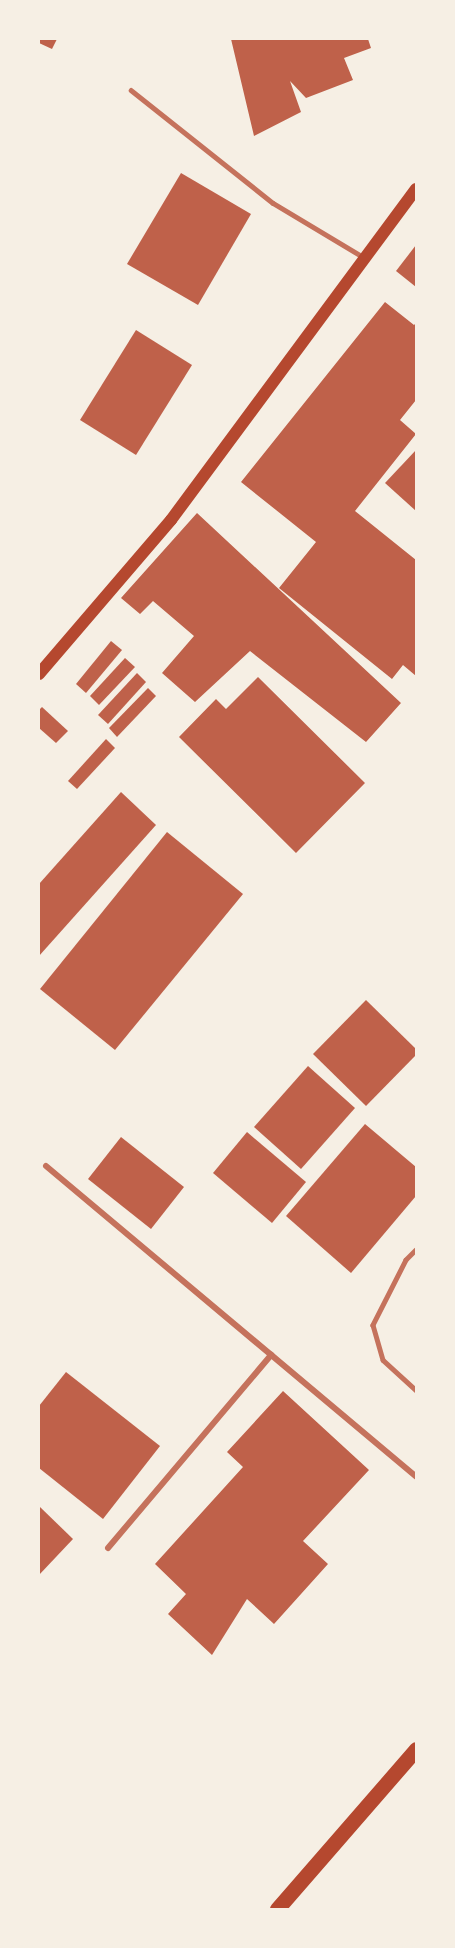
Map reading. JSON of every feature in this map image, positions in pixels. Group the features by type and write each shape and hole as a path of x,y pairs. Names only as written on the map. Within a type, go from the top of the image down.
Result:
{"main road":[{"path":"39,674 171,520 416,189"},
{"path":"277,1909 416,1749"}],"street":[{"path":"46,1166 416,1477"},
{"path":"108,1548 271,1355"}],"lane":[{"path":"131,90 273,203 364,258"},
{"path":"416,1250 406,1260 373,1325 383,1360 416,1390"}],"building":[{"path":"39,39 57,39 52,49 39,43"},
{"path":"231,39 368,39 371,48 344,58 353,80 306,98 290,81 301,112 254,136"},
{"path":"181,173 251,214 198,305 127,264"},
{"path":"416,245 416,287 396,271"},
{"path":"385,302 414,325 416,323 416,400 400,420 416,434 355,511 416,560 416,676 403,665 392,679 279,588 316,542 241,482"},
{"path":"136,330 192,365 136,455 80,420"},
{"path":"416,450 416,511 385,483"},
{"path":"197,513 401,703 366,742 250,651 195,702 162,673 194,636 153,601 140,614 121,598"},
{"path":"111,641 122,650 86,693 76,684"},
{"path":"125,658 135,667 99,705 90,696"},
{"path":"137,673 146,682 108,724 98,715"},
{"path":"258,677 365,783 296,853 179,737 216,699 226,709"},
{"path":"148,688 156,696 117,737 109,728"},
{"path":"42,707 68,731 56,743 39,728 39,710"},
{"path":"106,739 115,748 77,789 68,781"},
{"path":"121,792 156,825 39,956 39,884"},
{"path":"167,832 243,894 115,1050 40,989"},
{"path":"366,1000 416,1049 416,1055 366,1106 313,1054"},
{"path":"308,1066 355,1108 301,1169 254,1127"},
{"path":"365,1124 416,1167 416,1196 351,1273 286,1216"},
{"path":"247,1132 306,1182 272,1223 213,1173"},
{"path":"121,1137 184,1187 151,1229 88,1179"},
{"path":"66,1372 160,1446 103,1519 39,1468 39,1406"},
{"path":"283,1391 369,1470 303,1541 328,1564 274,1624 247,1599 212,1655 168,1614 186,1594 155,1564 243,1467 227,1452"},
{"path":"39,1506 73,1539 39,1575"}]}
